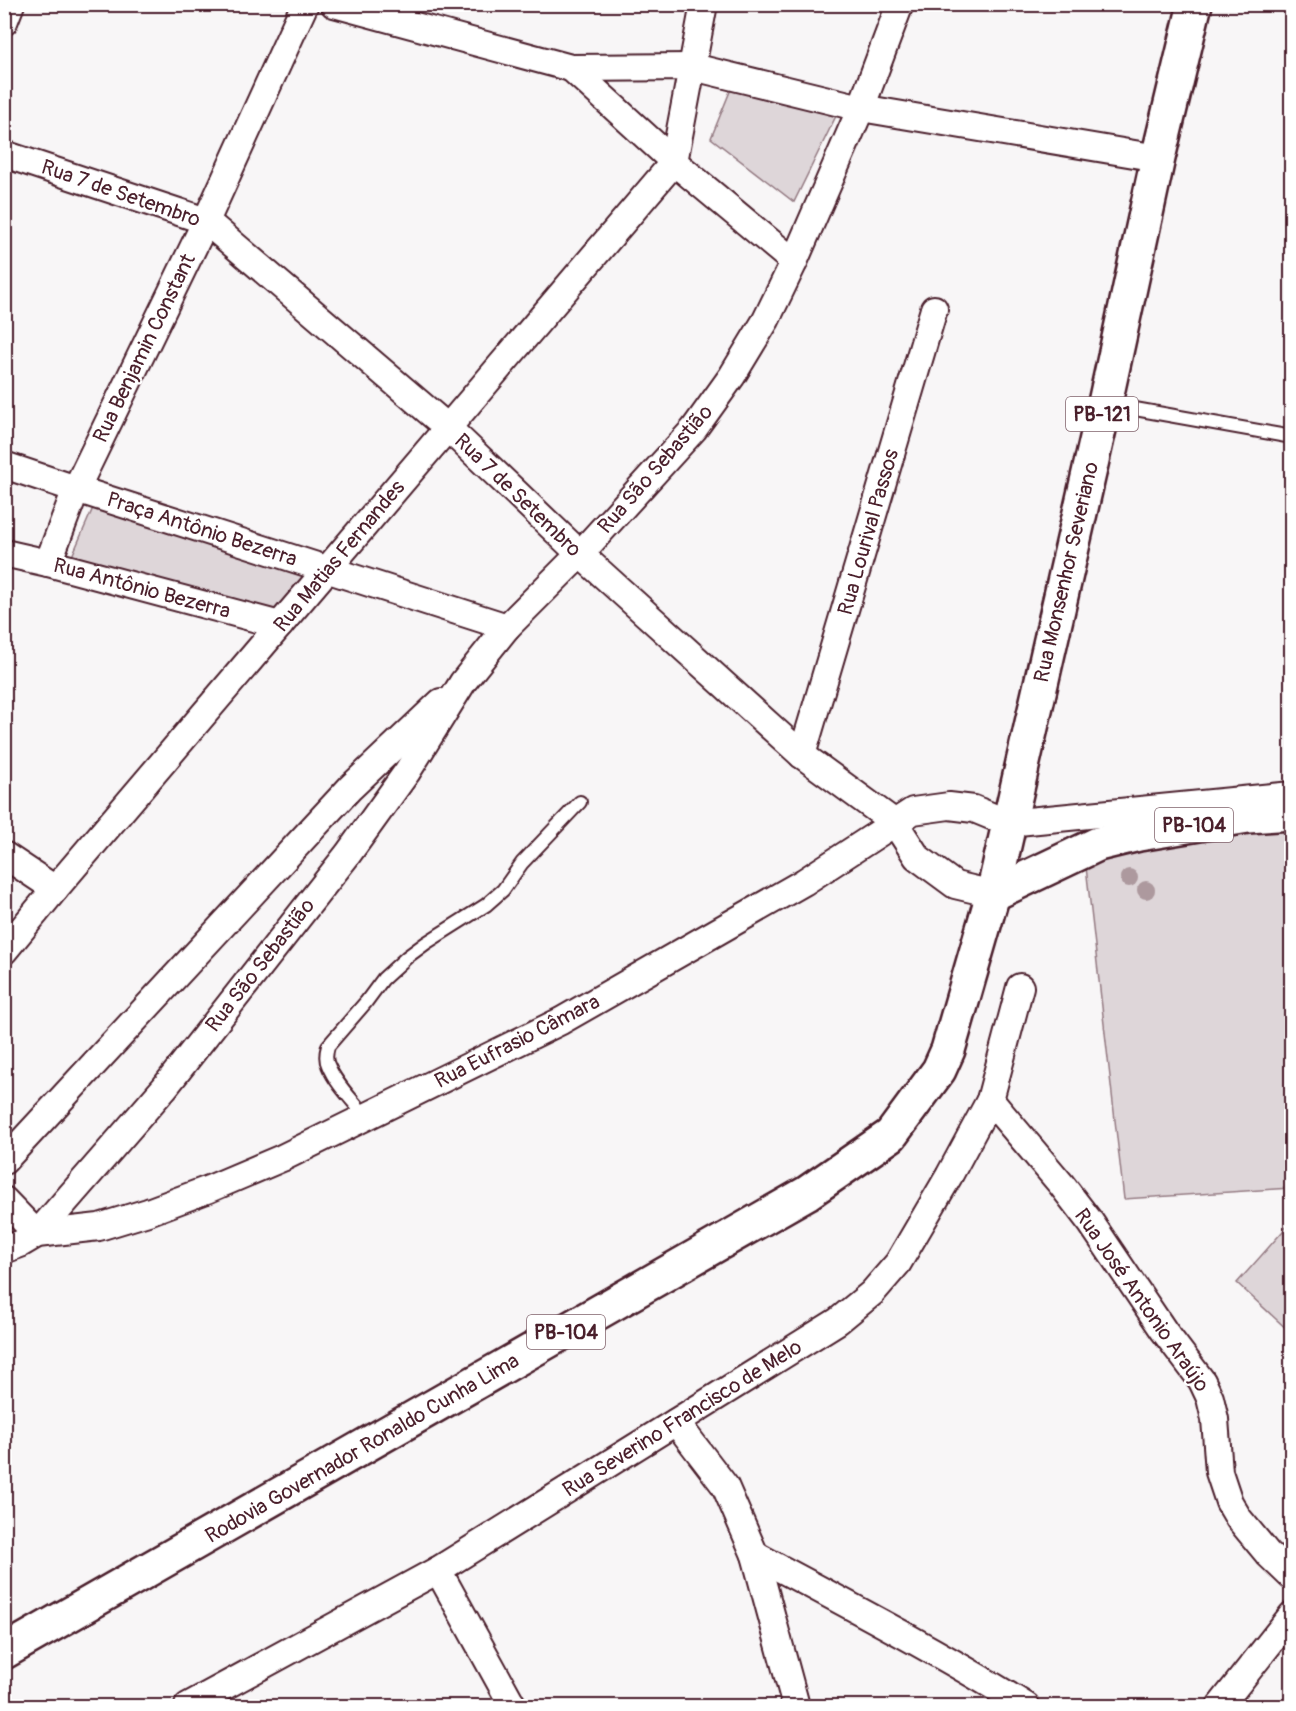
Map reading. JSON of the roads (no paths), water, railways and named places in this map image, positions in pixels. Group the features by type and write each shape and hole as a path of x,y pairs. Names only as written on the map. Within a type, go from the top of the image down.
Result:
{"main road":[{"name":"Rua Monsenhor Severiano","path":"1008,823 1195,4"},
{"name":"PB-104","path":"993,894 1098,844 1139,834 1248,816 1292,813"},
{"name":"PB-121","path":"993,894 1008,823"},
{"name":"Rodovia Governador Ronaldo Cunha Lima","path":"4,1652 761,1221 807,1193 891,1135 939,1070 948,1050 993,894"}],"street":[{"path":"4,22 11,4"},
{"name":"Rua Benjamin Constant","path":"48,563 76,489 206,221 305,4"},
{"path":"334,4 571,68 693,67 861,108 1158,158"},
{"path":"674,162 704,4"},
{"name":"Rua São Sebastião","path":"37,1234 165,1087 348,854 407,772 463,682 507,627 580,554 694,429 732,376 766,320 795,262 861,108 900,4"},
{"path":"571,68 674,162 795,262"},
{"name":"Rua 7 de Setembro","path":"4,154 206,221 447,428 580,554 802,755 895,823 917,857 955,885 993,894"},
{"name":"Rua Matias Fernandes","path":"4,951 674,162"},
{"name":"Rua Lourival Passos","path":"802,755 934,309"},
{"name":"Praça Antônio Bezerra","path":"4,465 507,627"},
{"name":"Rua Antônio Bezerra","path":"4,553 280,625"},
{"name":"Rua São Sebastião","path":"4,1161 350,788 463,682"},
{"path":"1008,823 1292,795"},
{"name":"Rua Eufrasio Câmara","path":"4,1251 37,1234 99,1227 148,1212 282,1158 561,1021 804,882 913,811 949,806 974,809 1008,823"},
{"path":"4,855 55,889"},
{"name":"Rua Severino Francisco de Melo","path":"204,1703 438,1570 838,1322 872,1293 898,1263 990,1100 1020,987"},
{"name":"Rua José Antonio Araújo","path":"990,1100 1092,1223 1164,1331 1202,1381 1210,1398 1215,1419 1219,1472 1229,1502 1239,1519 1268,1554 1292,1577"},
{"path":"4,1200 37,1234"},
{"path":"676,1422 725,1486 755,1556 796,1707"},
{"path":"755,1556 882,1622 964,1668 1026,1707"},
{"path":"438,1570 513,1707"},
{"path":"1220,1707 1292,1615"}],"lane":[{"path":"1105,403 1292,437"},
{"path":"366,1117 330,1070 326,1055 328,1046 383,979 407,957 486,905 503,890 522,863 580,801"}]}
